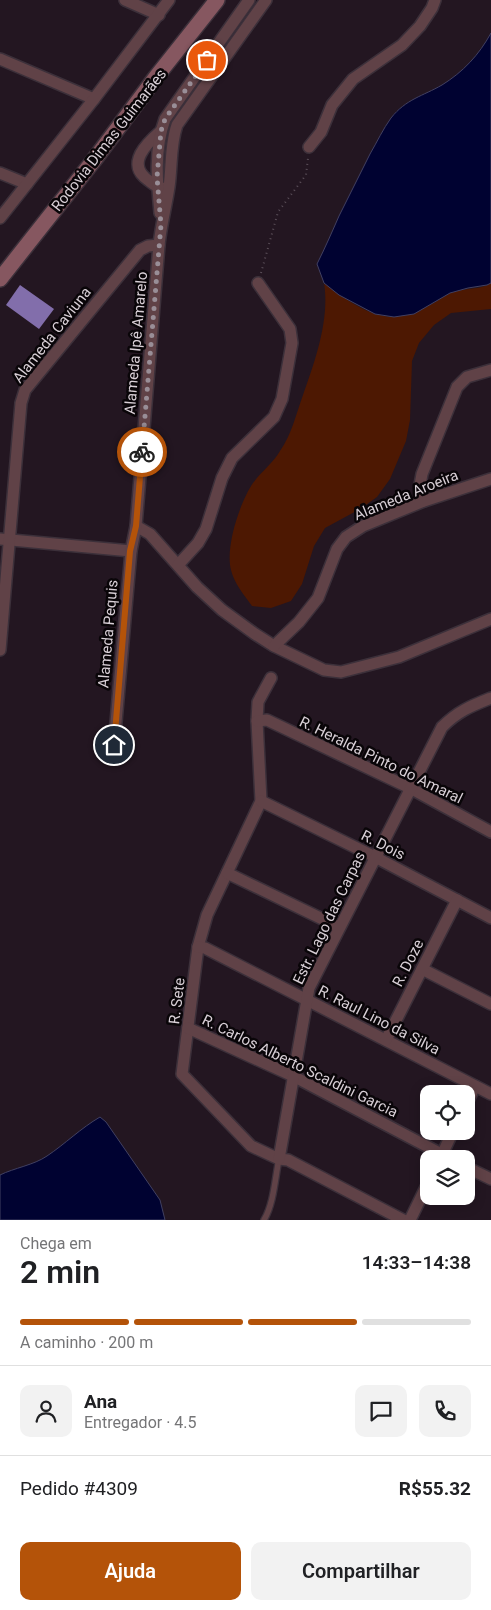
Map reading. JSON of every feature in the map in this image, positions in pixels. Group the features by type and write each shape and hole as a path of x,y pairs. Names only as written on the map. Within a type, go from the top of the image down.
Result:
{"main road":[{"name":"Rodovia Dimas Guimarães","path":"0,279 217,0"}],"street":[{"path":"125,0 158,15"},
{"path":"0,218 94,99 168,0"},
{"name":"Alameda Ipê Amarelo","path":"163,189 157,177 161,131 165,119 250,0"},
{"name":"Alameda Ipê Amarelo","path":"136,526 163,189 174,134 177,126 266,0"},
{"path":"309,147 321,132 332,105 353,79 402,45 420,26 435,0"},
{"path":"0,59 94,99"},
{"path":"161,131 147,142 138,161 139,170 143,177 163,189"},
{"path":"0,173 27,184"},
{"name":"Alameda Caviuna","path":"0,650 5,540 21,403 25,390 140,250 148,246 158,245"},
{"path":"178,565 198,543 206,529 222,478 232,458 274,417 282,399 292,343 290,329 258,283"},
{"path":"424,501 420,485 422,474 458,388 467,377 491,370"},
{"name":"Alameda Aroeira","path":"274,646 299,622 318,598 336,550 346,537 363,526 424,501 491,479"},
{"path":"136,526 150,534 197,587 222,610 274,646 324,670 341,672 399,657 491,618"},
{"name":"Alameda Pequis","path":"114,745 130,551 136,526"},
{"path":"5,540 130,551"},
{"name":"R. Sete","path":"271,678 258,702 257,721 261,801 207,916 198,947 182,1074 251,1146 279,1159 288,1160 403,1220"},
{"name":"Estr. Lago das Carpas","path":"279,1159 309,988 442,727 453,716 491,698"},
{"name":"R. Heralda Pinto do Amaral","path":"257,721 267,720 410,788 491,832"},
{"name":"R. Dois","path":"261,801 375,857 491,918"},
{"path":"227,873 339,928"},
{"name":"R. Doze","path":"386,1040 458,900"},
{"name":"R. Raul Lino da Silva","path":"198,947 205,948 491,1094"},
{"path":"422,969 491,1004"},
{"name":"R. Carlos Alberto Scaldini Garcia","path":"188,1028 293,1076 431,1150"},
{"path":"475,1171 491,1179"},
{"path":"410,1220 420,1199"}],"lane":[{"name":"Estr. Lago das Carpas","path":"264,1220 269,1206 279,1159"}],"path":[{"path":"258,283 278,212 306,175 309,147"}],"shaded area":[{"path":"491,33 491,283 450,293 414,314 394,317 375,314 339,295 324,283 317,264 370,154 391,118 409,102 442,85 457,74 476,56"},
{"path":"324,283 347,300 365,310 384,316 397,317 430,305 450,293 482,287 491,283 491,309 451,313 434,325 419,343 412,361 410,420 406,441 390,479 377,497 360,509 325,528 314,546 302,584 291,601 271,608 252,606 232,575 230,549 232,537 248,491 288,438 320,340 325,311"},
{"path":"100,1117 106,1122 160,1200 165,1220 0,1220 0,1175 42,1159"}],"building":[{"path":"20,285 54,309 39,329 6,305"}],"way so far":[{"path":"142,452 161,225 157,177 159,143 165,119 207,60"}],"route":[{"path":"114,745 130,551 136,526 142,452"}]}
